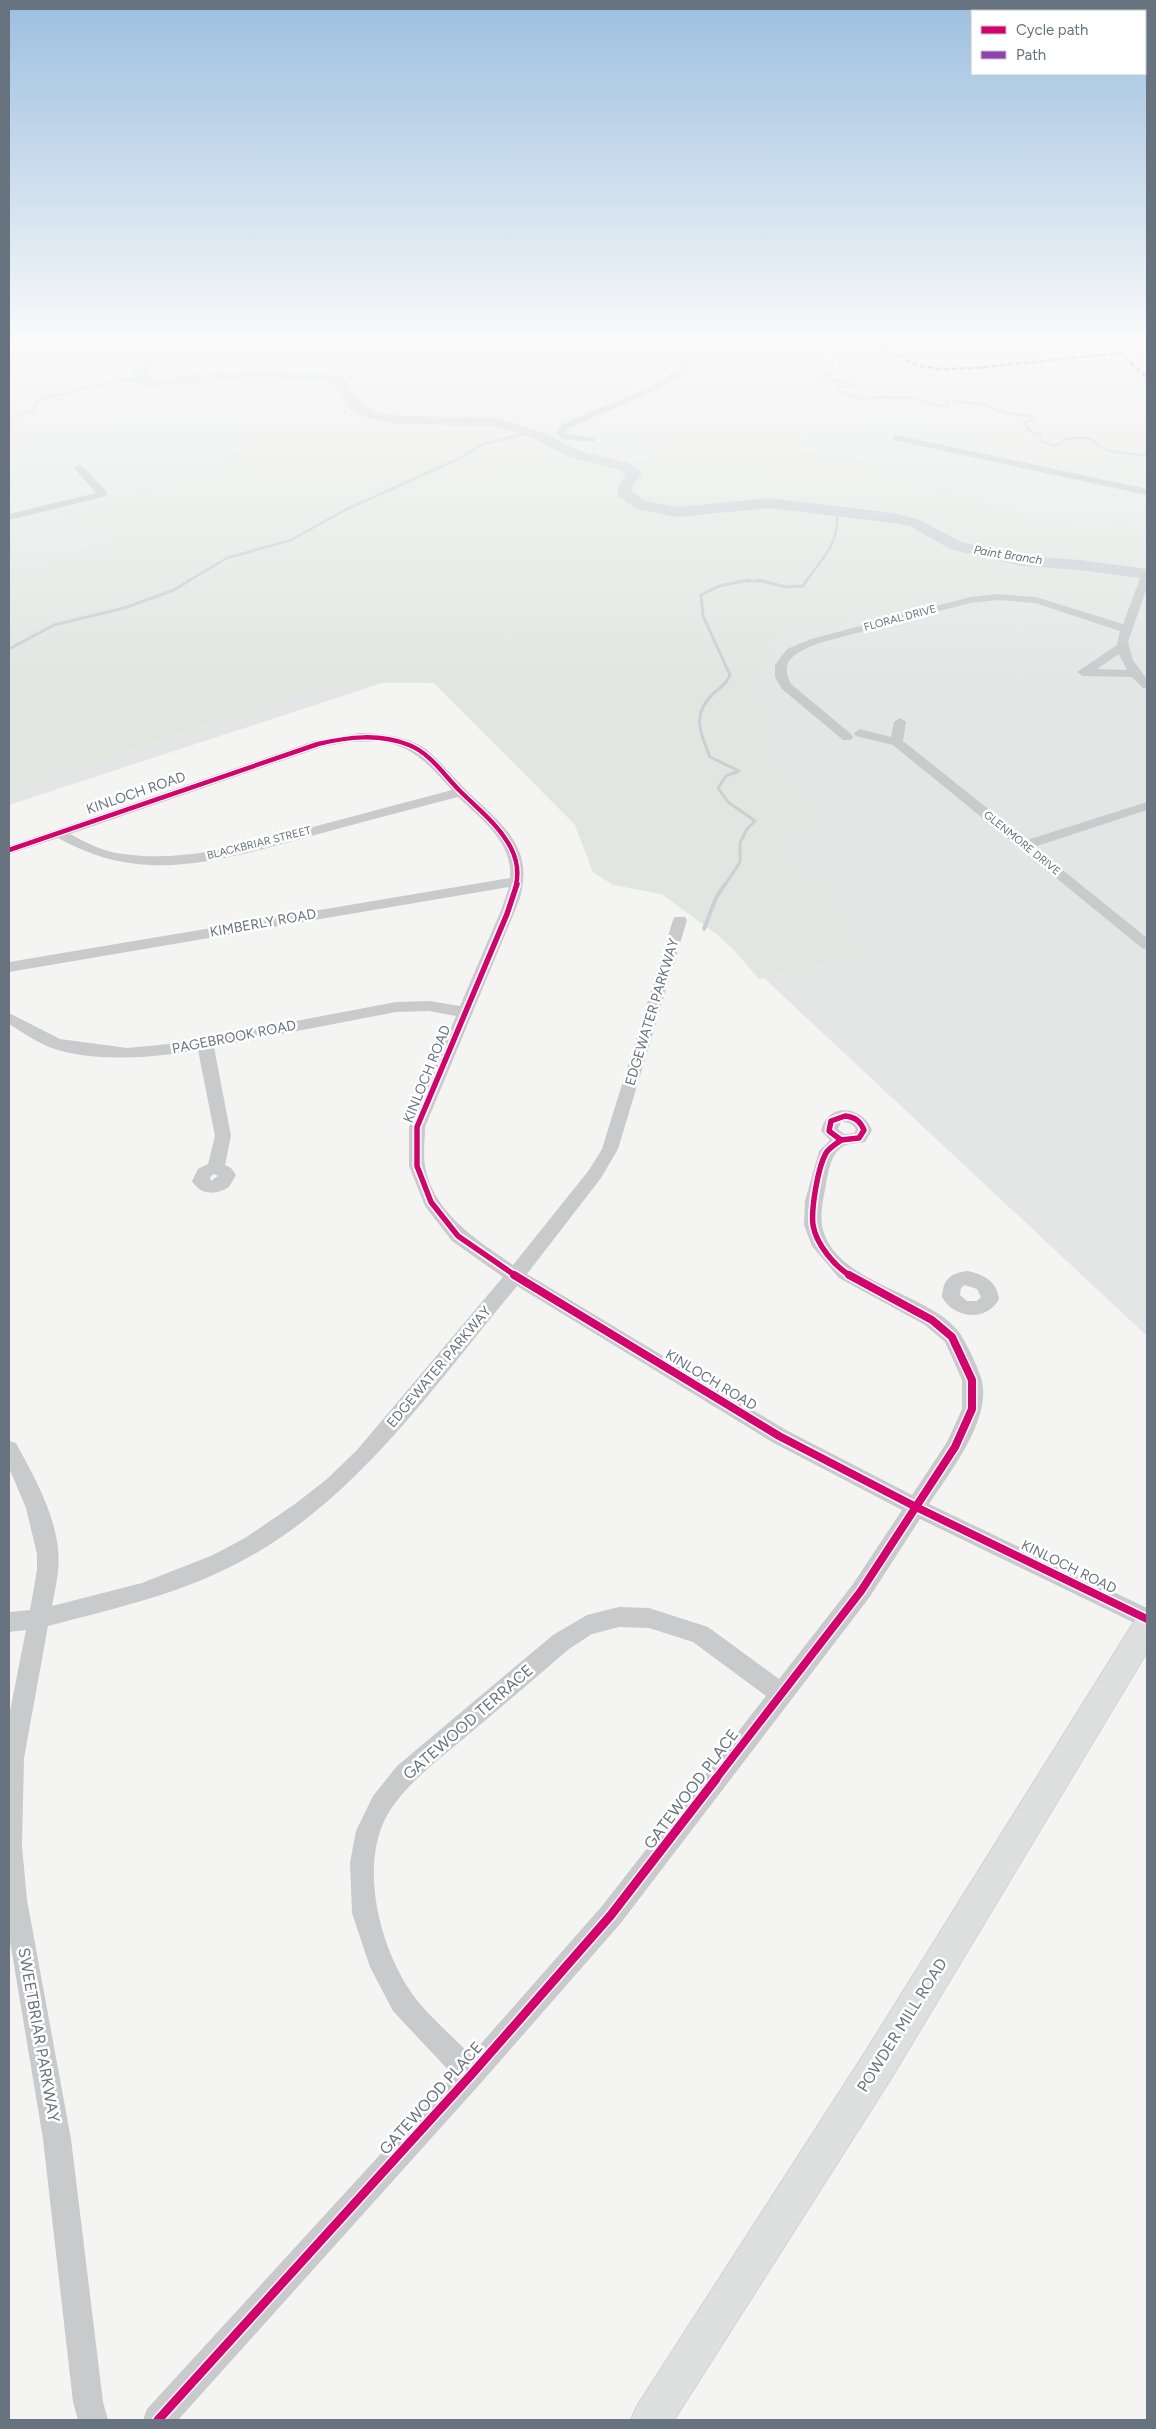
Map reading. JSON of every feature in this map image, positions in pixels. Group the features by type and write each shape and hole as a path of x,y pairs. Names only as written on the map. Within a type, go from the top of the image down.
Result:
{"main road":[{"name":"POWDER MILL ROAD","path":"651,2420 877,2067 1147,1626"}],"street":[{"path":"991,458 1147,492"},
{"path":"9,517 103,494 78,468"},
{"path":"1147,573 1122,646 1123,652 1137,674 1147,685"},
{"name":"FLORAL DRIVE","path":"847,737 786,686 781,677 781,665 791,652 815,641 953,604 985,598 1019,597 1036,600 1092,620 1127,628"},
{"path":"1122,646 1083,672 1137,674"},
{"path":"896,742 900,722"},
{"name":"GLENMORE DRIVE","path":"860,733 896,742 1147,945"},
{"name":"KINLOCH ROAD","path":"9,850 318,744 356,737 387,738 415,748 429,758 494,824 508,842 516,860 518,881 507,914 417,1127 417,1166 431,1202 453,1230 515,1276 779,1436 916,1507 1147,1619"},
{"name":"BLACKBRIAR STREET","path":"59,833 88,850 114,858 152,861 190,859 240,850 461,792"},
{"path":"1026,846 1147,806"},
{"name":"KIMBERLY ROAD","path":"9,967 518,881"},
{"name":"EDGEWATER PARKWAY","path":"9,1622 38,1618 134,1594 182,1578 220,1562 252,1544 302,1510 334,1485 364,1456 515,1276 595,1174 610,1149 680,920"},
{"name":"PAGEBROOK ROAD","path":"9,1018 55,1043 102,1052 153,1052 396,1007 429,1006 465,1012"},
{"path":"205,1043 223,1136 216,1168"},
{"name":"GATEWOOD PLACE","path":"158,2420 471,2075 611,1915 861,1591 955,1447 972,1409 972,1380 952,1337 932,1320 844,1273 821,1246 813,1225 814,1201 822,1165 827,1151 841,1140"},
{"path":"932,1320 960,1305"},
{"name":"SWEETBRIAR PARKWAY","path":"9,1449 41,1517 47,1542 48,1570 12,1758 10,1846 15,1900 57,2138 87,2392 93,2420"},
{"name":"GATEWOOD TERRACE","path":"471,2075 402,2002 383,1967 364,1913 362,1863 368,1831 381,1804 405,1774 561,1642 588,1626 618,1617 649,1618 700,1634 781,1694"}],"shaded area":[{"path":"9,458 1147,458 1147,1336 431,667 9,805"},
{"path":"227,458 622,458 645,462 648,458 855,458 891,475 1052,522 1092,527 1121,524 1147,528 1147,531 1134,557 1118,616 1102,615 1076,604 1047,596 1005,592 968,594 777,639 763,658 754,677 739,681 745,691 769,702 772,765 814,800 826,822 794,830 770,846 798,869 822,882 836,916 870,955 759,979 726,941 661,894 613,885 593,872 575,825 434,683 342,682 9,789 9,570 114,544 64,512 212,473"},
{"path":"1023,458 1147,458 1147,483"}],"waterway":[{"path":"188,581 227,558 291,540 345,510 459,458"},
{"name":"Paint Branch","path":"592,458 623,466 635,473 625,486 625,492 626,496 640,505 678,512 768,503 893,518 915,523 956,546 1022,561 1080,565 1147,574"},
{"path":"806,581 825,556 833,541 836,533 837,511"},
{"path":"9,649 54,625 124,608 174,590 190,580"},
{"path":"744,581 749,580"},
{"path":"758,580 762,581"},
{"path":"762,581 786,587 803,586 807,580"},
{"path":"738,581 744,581"},
{"path":"725,885 740,862 740,843 747,829 755,821 728,802 718,788 726,776 739,771 710,757 701,731 700,716 702,708 730,675 703,616 701,595 719,586 744,581"},
{"path":"744,581 762,581"},
{"path":"704,929 716,898 725,884"}],"cycle path":[{"path":"9,850 318,744 338,739 369,737 390,739 413,746 419,750 500,831 512,849 518,873 510,908 417,1127 417,1166 423,1184 431,1202 458,1236 515,1276 779,1436 916,1507 1147,1619"},
{"path":"158,2420 471,2075 611,1915 861,1591 955,1447 972,1409 973,1393 972,1380 952,1337 932,1320 845,1273 821,1246 813,1225 814,1201 827,1151 841,1140 859,1138 864,1130 859,1121 845,1116 831,1121 829,1131 841,1140"}]}
